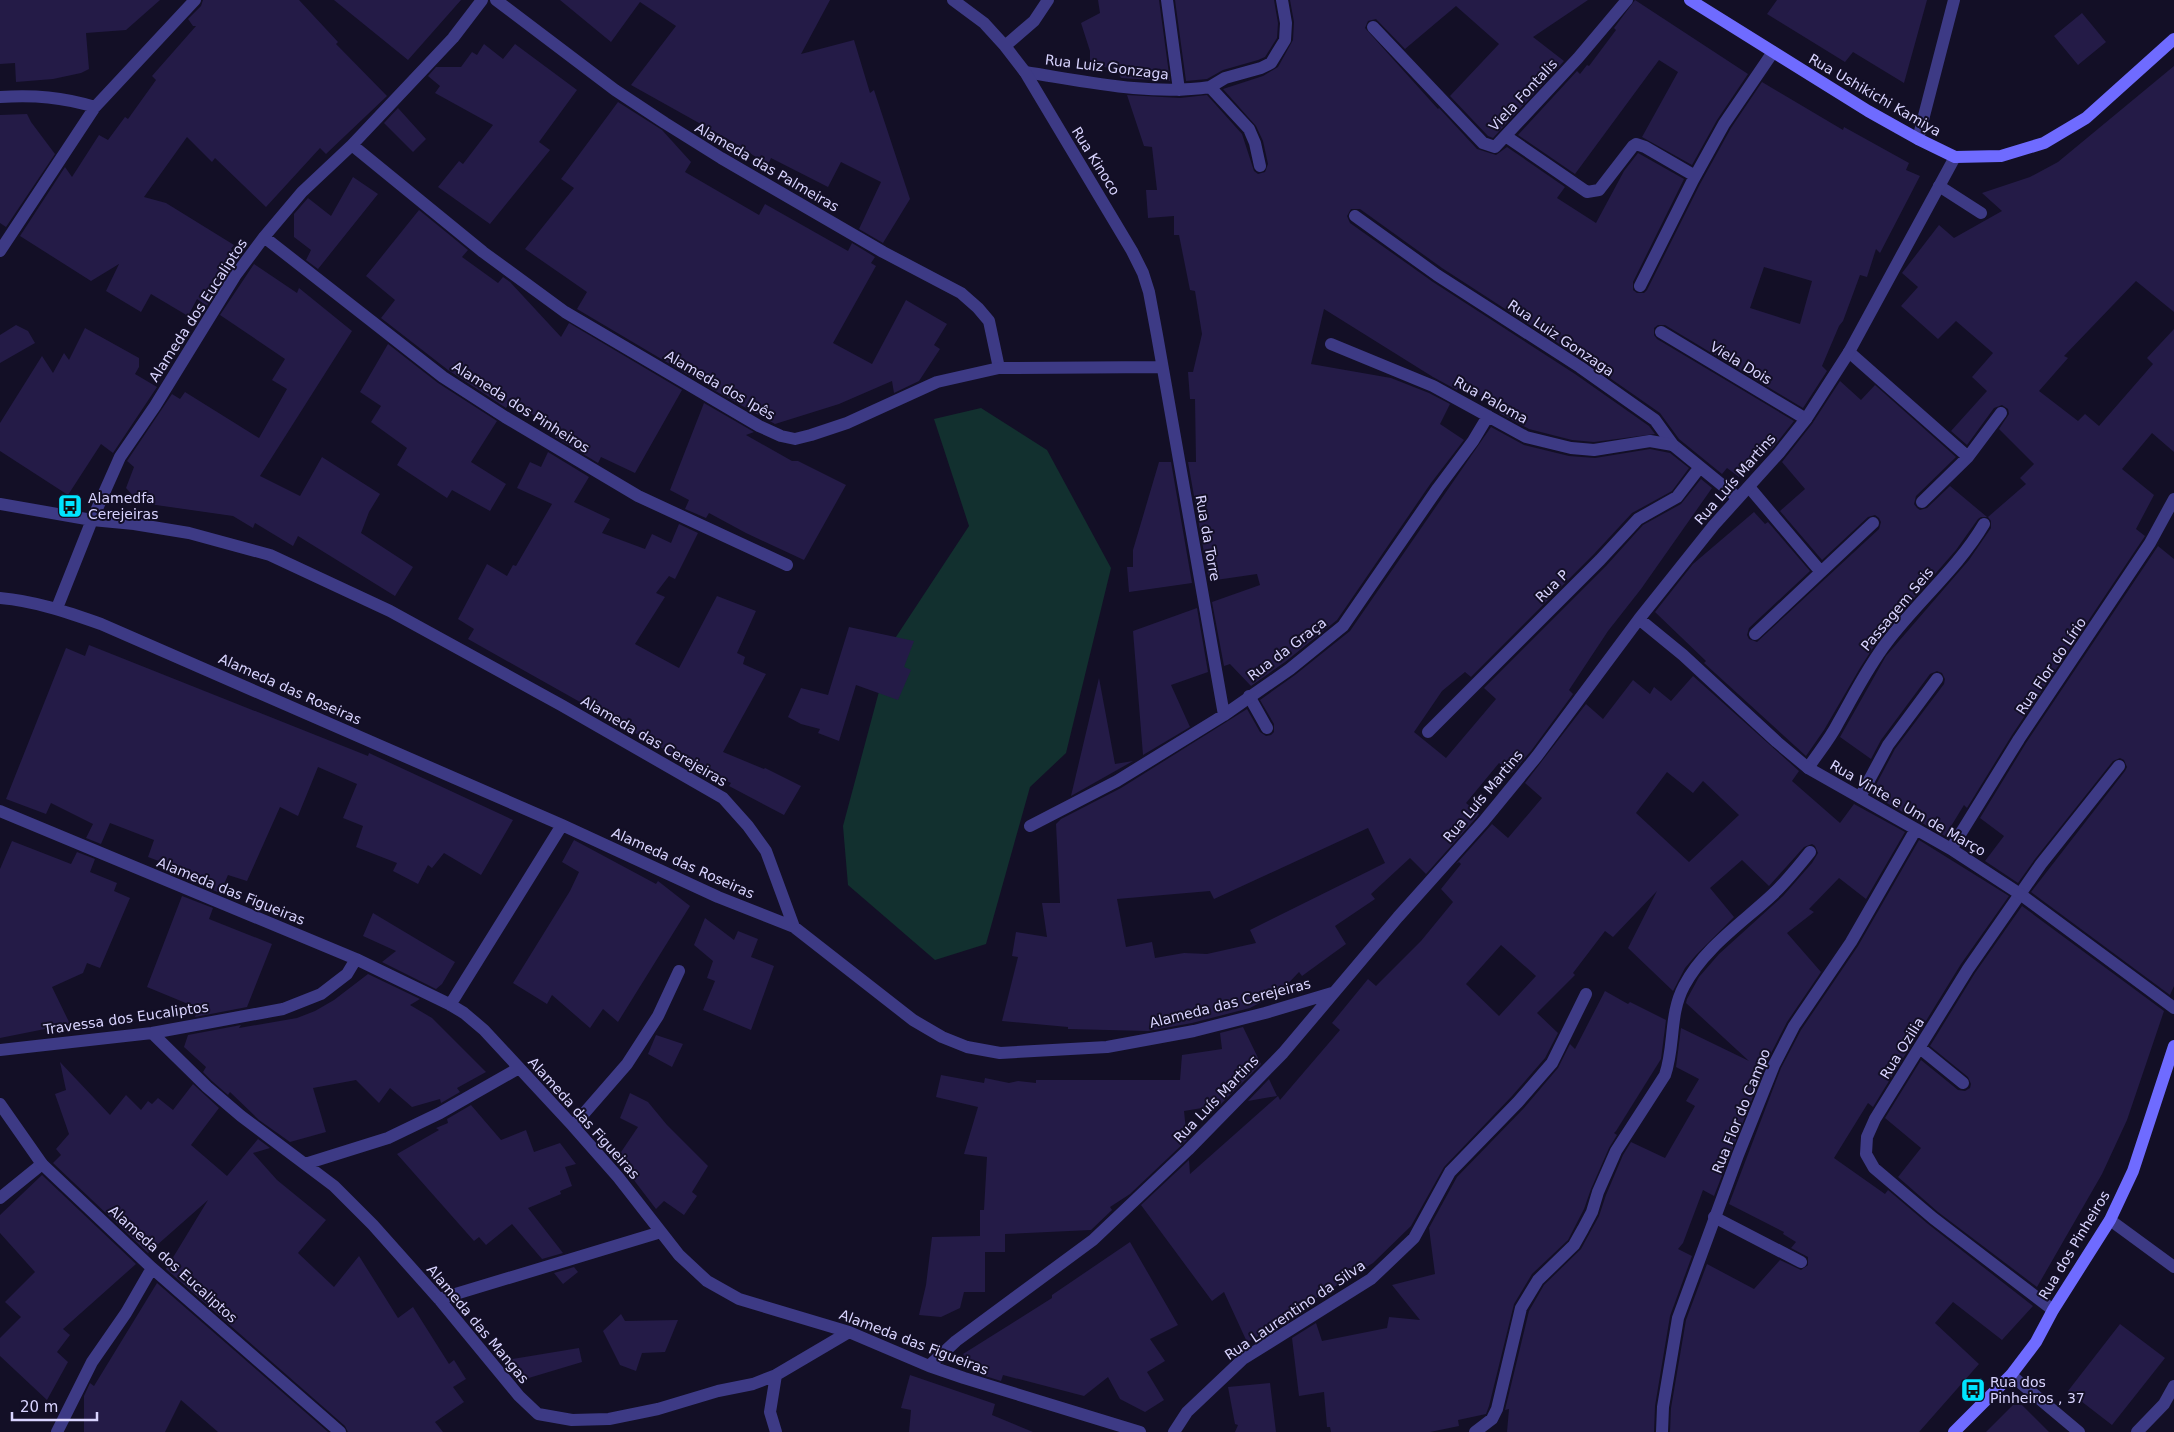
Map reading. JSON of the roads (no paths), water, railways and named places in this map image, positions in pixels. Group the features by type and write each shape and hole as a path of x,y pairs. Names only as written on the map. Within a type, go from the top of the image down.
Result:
{"main road":[{"name":"Rua Ushikichi Kamiya","path":"1690,0 1868,111 1955,157 2001,156 2044,143 2086,118 2174,39"},
{"name":"Rua dos Pinheiros","path":"1954,1432 2011,1375 2036,1342 2053,1310 2110,1220 2133,1171 2174,1046"}],"street":[{"path":"0,251 95,107 196,0"},
{"name":"Alameda dos Eucaliptos","path":"57,608 92,520 120,457 155,406 235,276 302,192 352,145 453,38 482,0"},
{"name":"Alameda das Palmeiras","path":"496,0 615,90 665,123 721,158 866,242 961,293 989,321 999,368"},
{"name":"Rua Kinoco","path":"953,0 984,23 1006,46 1025,72 1106,205 1143,273 1149,292 1162,367"},
{"path":"1006,46 1034,20 1048,0"},
{"path":"1167,0 1179,90"},
{"path":"1260,166 1256,143 1249,128 1210,87 1225,78 1261,68 1271,63 1285,40 1286,23 1282,0"},
{"name":"Viela Fontalis","path":"1373,27 1483,143 1495,147 1578,58 1626,0"},
{"path":"1918,139 1954,0"},
{"path":"1640,286 1695,176 1724,124 1773,52"},
{"name":"Rua Luiz Gonzaga","path":"1025,72 1134,87 1179,90 1210,87"},
{"path":"0,97 44,96 70,99 95,107"},
{"path":"1507,136 1587,192 1599,190 1636,144 1645,146 1695,176"},
{"name":"Alameda dos Ipês","path":"352,145 483,252 565,312 759,426 781,436 795,439 811,436 847,423 937,382 999,368 1162,367"},
{"name":"Rua Luís Martins","path":"929,1366 956,1341 1093,1240 1188,1150 1283,1053 1332,993 1483,822 1607,665 1639,619 1738,498 1806,419 1849,352 1955,157"},
{"path":"1939,186 1981,213"},
{"name":"Rua Luiz Gonzaga","path":"1355,216 1437,275 1565,357 1655,420 1673,445 1738,498"},
{"name":"Alameda dos Pinheiros","path":"264,238 442,377 505,417 638,496 787,565"},
{"name":"Viela Dois","path":"1661,332 1806,419"},
{"name":"Rua Paloma","path":"1331,344 1433,386 1526,437 1571,448 1594,450 1650,441 1673,445"},
{"path":"1849,352 1968,457"},
{"name":"Rua da Torre","path":"1162,367 1224,715"},
{"path":"1922,502 1968,457 2001,413"},
{"name":"Rua da Graça","path":"1030,826 1117,781 1224,715 1290,669 1343,626 1438,488 1473,441 1488,416"},
{"name":"Rua P","path":"1428,732 1600,560 1638,519 1677,497 1700,467"},
{"path":"1749,487 1822,572"},
{"name":"Rua Flor do Lírio","path":"1951,849 2020,739 2150,542 2174,499"},
{"name":"Alameda das Cerejeiras","path":"0,504 92,520 134,524 189,533 270,555 390,611 561,705 723,798 748,826 766,851 794,927 913,1020 942,1037 967,1047 1000,1053 1041,1052 1117,1045 1203,1029 1332,993"},
{"path":"1755,634 1874,523"},
{"name":"Passagem Seis","path":"1808,768 1837,725 1872,662 1923,598 1956,564 1984,524"},
{"name":"Alameda das Roseiras","path":"0,598 21,600 57,608 101,624 562,825 718,897 794,927"},
{"name":"Rua Vinte e Um de Março","path":"1639,619 1683,655 1777,742 1808,768 1951,849 2020,894 2174,1008"},
{"path":"1860,797 1888,745 1937,679"},
{"path":"1249,696 1267,728"},
{"name":"Rua Ozilia","path":"2053,1310 1874,1168 1866,1154 1867,1138 1875,1119 1968,969 2041,864 2119,766"},
{"name":"Alameda das Figueiras","path":"0,812 356,959 464,1013 484,1030 573,1126 618,1177 679,1255 706,1280 739,1299 849,1332 929,1366 1140,1432"},
{"path":"450,1005 562,825"},
{"name":"Rua Flor do Campo","path":"1662,1432 1665,1390 1678,1318 1714,1217 1774,1064 1794,1026 1851,942 1916,829"},
{"path":"1475,1432 1492,1419 1497,1409 1512,1353 1519,1317 1525,1301 1538,1280 1574,1245 1592,1212 1598,1192 1616,1151 1665,1075 1669,1063 1675,1009 1684,986 1706,956 1786,881 1810,852"},
{"name":"Travessa dos Eucaliptos","path":"0,1050 152,1033 283,1009 321,994 347,974 356,959"},
{"path":"573,1126 627,1064 658,1016 679,971"},
{"name":"Rua Laurentino da Silva","path":"1174,1432 1187,1412 1243,1359 1371,1279 1414,1238 1450,1172 1518,1102 1552,1063 1586,994"},
{"name":"Alameda das Mangas","path":"152,1033 206,1087 241,1116 334,1186 373,1225 439,1299 519,1396 538,1414 572,1420 609,1419 658,1409 718,1391 753,1384 776,1375 849,1332"},
{"path":"1920,1048 1963,1083"},
{"path":"305,1164 388,1138 440,1113 520,1068"},
{"name":"Alameda dos Eucaliptos","path":"0,1104 42,1164 152,1268 340,1432"},
{"path":"0,1198 42,1164"},
{"path":"1714,1217 1800,1262"},
{"path":"2110,1220 2174,1267"},
{"path":"439,1299 661,1232"},
{"path":"57,1432 92,1362 126,1313 152,1268"},
{"path":"776,1375 771,1396 770,1412 776,1432"},
{"path":"2011,1375 2079,1432"},
{"path":"2137,1432 2164,1404 2174,1386"}],"place":[{"name":"Alamedfa Cerejeiras","path":"70,506"},
{"name":"Rua dos Pinheiros , 37","path":"1973,1390"}]}
